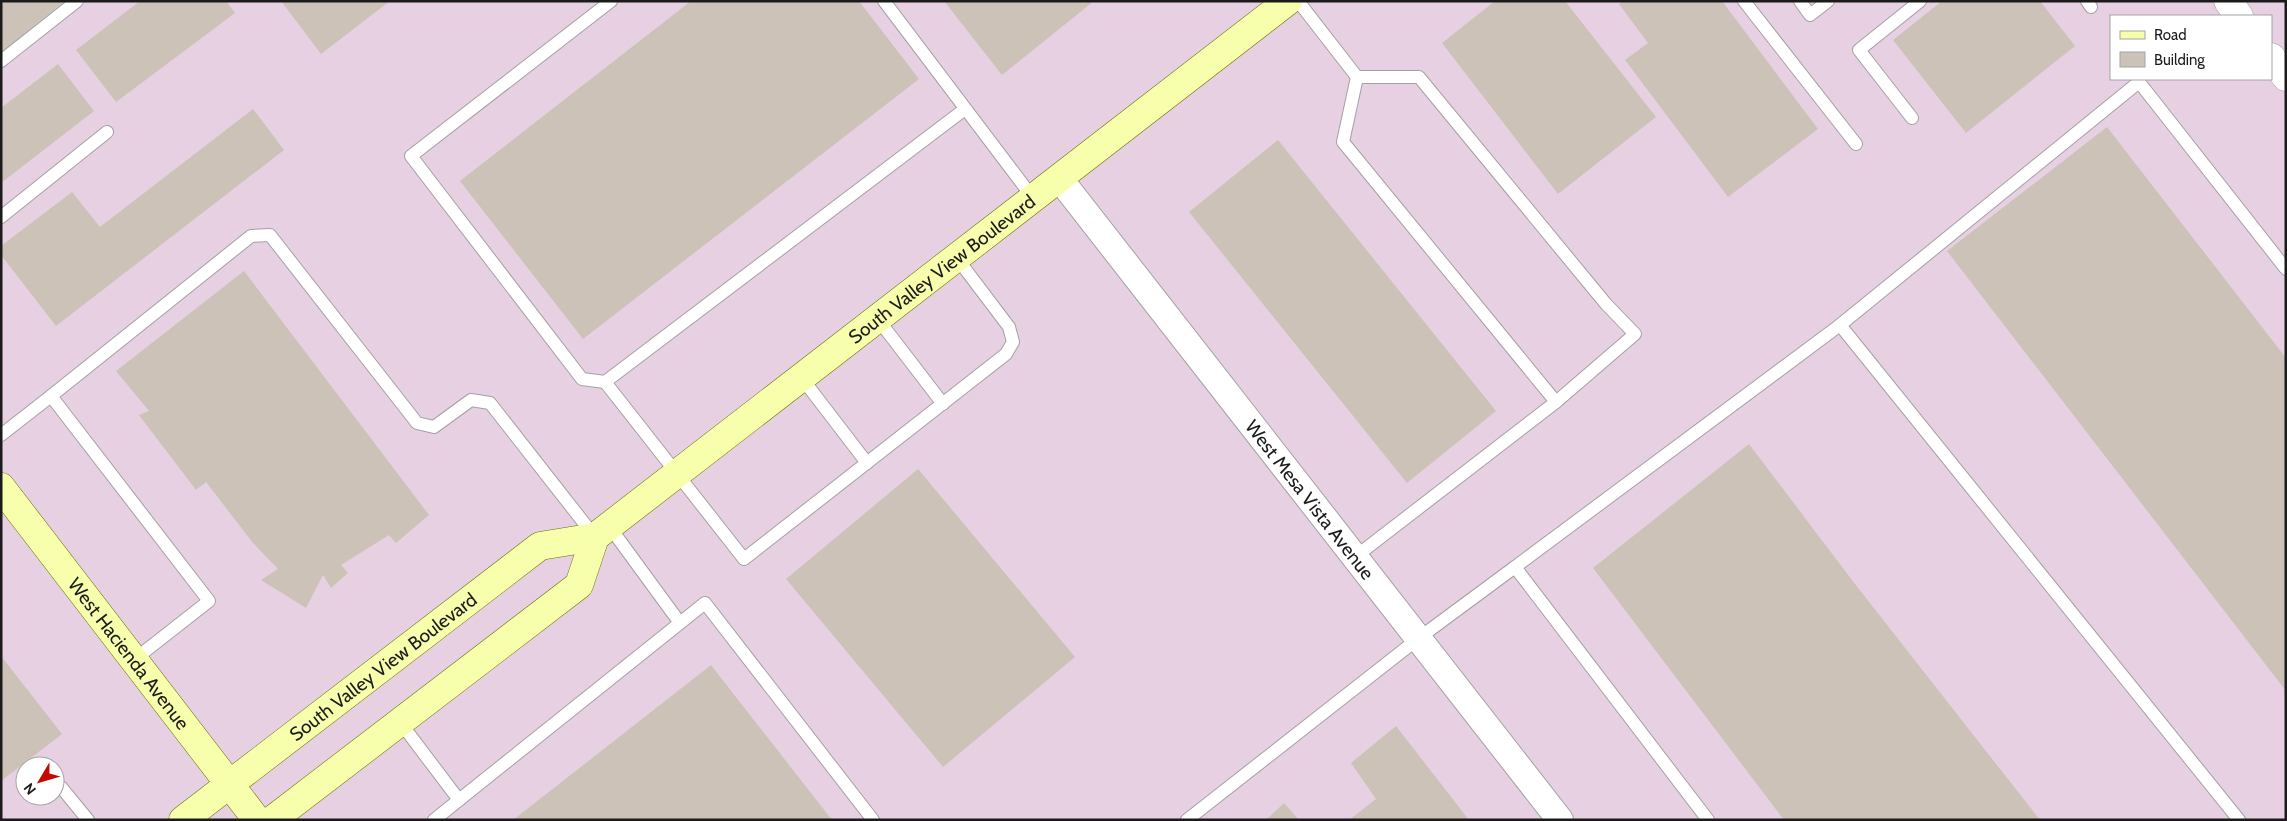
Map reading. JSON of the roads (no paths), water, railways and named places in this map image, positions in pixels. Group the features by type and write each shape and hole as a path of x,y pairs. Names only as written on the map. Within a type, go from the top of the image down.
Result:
{"main road":[{"name":"South Valley View Boulevard","path":"183,820 540,546 602,531 1288,1"},
{"name":"West Hacienda Avenue","path":"1,487 257,820"},
{"path":"272,820 579,584 602,531"}],"street":[{"path":"2272,58 2286,77"},
{"name":"West Mesa Vista Avenue","path":"1059,178 1560,820"}],"lane":[{"path":"1,61 77,1"},
{"path":"611,1 411,156 582,379 605,382 965,109"},
{"path":"884,1 1033,198"},
{"path":"1298,1 1357,77 1343,142 1556,402"},
{"path":"1744,1 1856,144"},
{"path":"1800,1 1810,15 1828,1"},
{"path":"1912,118 1859,50 1920,1"},
{"path":"1355,557 1556,402 1635,334 1606,304 1419,77 1357,77"},
{"path":"1187,820 1418,638 1840,324 2141,80 2286,270"},
{"path":"1,217 107,132"},
{"path":"1,435 251,236 270,235 417,423 434,427 471,400 490,403 680,623"},
{"path":"605,382 744,559 1006,354 1013,342 1009,326 956,257"},
{"path":"877,318 943,404"},
{"path":"1840,324 2239,820"},
{"path":"801,377 867,463"},
{"path":"51,396 209,601 135,659"},
{"path":"1515,567 1708,820"},
{"path":"434,820 705,603 873,820"},
{"path":"400,722 459,800"},
{"path":"65,792 88,820"}]}
